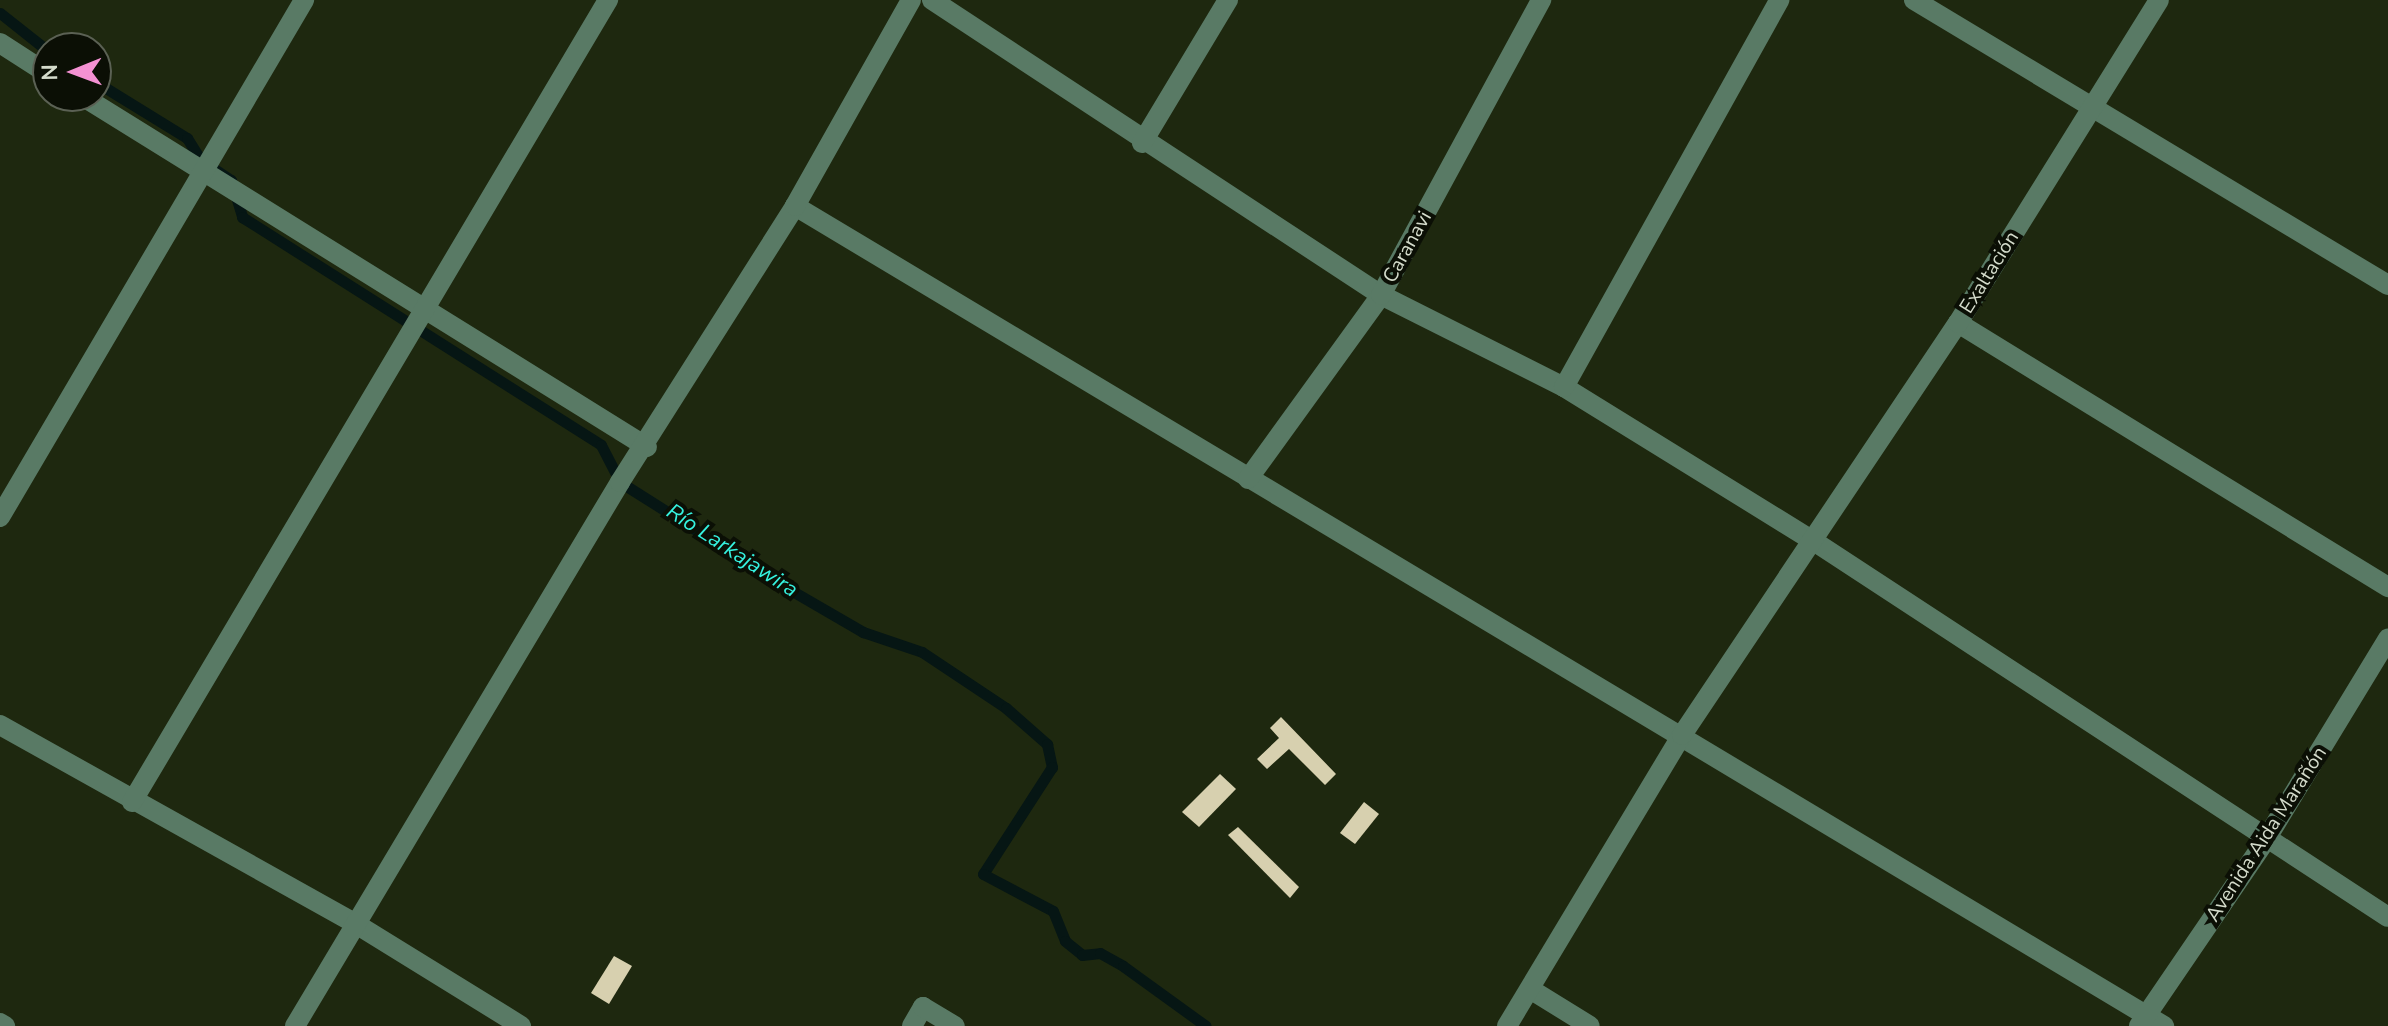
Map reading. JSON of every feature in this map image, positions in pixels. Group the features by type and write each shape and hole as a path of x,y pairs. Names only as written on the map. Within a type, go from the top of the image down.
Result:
{"street":[{"path":"0,517 204,176 304,0"},
{"path":"132,802 429,312 608,0"},
{"path":"295,1026 795,206 911,0"},
{"path":"932,0 1142,143 1381,295 1564,387 1812,540 2265,841 2388,917"},
{"path":"1142,143 1228,0"},
{"name":"Caranavi","path":"1248,479 1381,295 1541,0"},
{"path":"1564,387 1779,0"},
{"path":"1914,0 2388,285"},
{"name":"Exaltación","path":"1507,1026 1682,735 1958,323 2159,0"},
{"path":"0,43 32,64"},
{"path":"106,112 204,176 647,447"},
{"path":"795,206 1248,479 1682,735 2142,1020 2164,1026"},
{"path":"1958,323 2388,587"},
{"name":"Avenida Aida Marañón","path":"2142,1020 2265,841 2388,639"},
{"path":"0,725 132,802 356,924 521,1026"},
{"path":"1530,989 1590,1026"},
{"path":"912,1026 923,1007 955,1026"}],"building":[{"path":"1281,717 1336,774 1325,785 1289,749 1267,769 1257,759 1279,738 1270,728"},
{"path":"1220,774 1236,789 1199,827 1182,812"},
{"path":"1364,802 1379,814 1355,844 1340,833"},
{"path":"1238,827 1299,887 1290,898 1228,835"},
{"path":"614,956 632,966 609,1004 591,993"}],"waterway":[{"name":"Río Larkajawira","path":"0,13 32,38"},
{"name":"Río Larkajawira","path":"112,92 187,138 201,160 231,180 242,217 601,445 620,482 794,592 863,632 922,652 1006,708 1047,744 1052,767 983,874 1053,911 1065,941 1082,955 1100,953 1123,966 1206,1026"}]}
